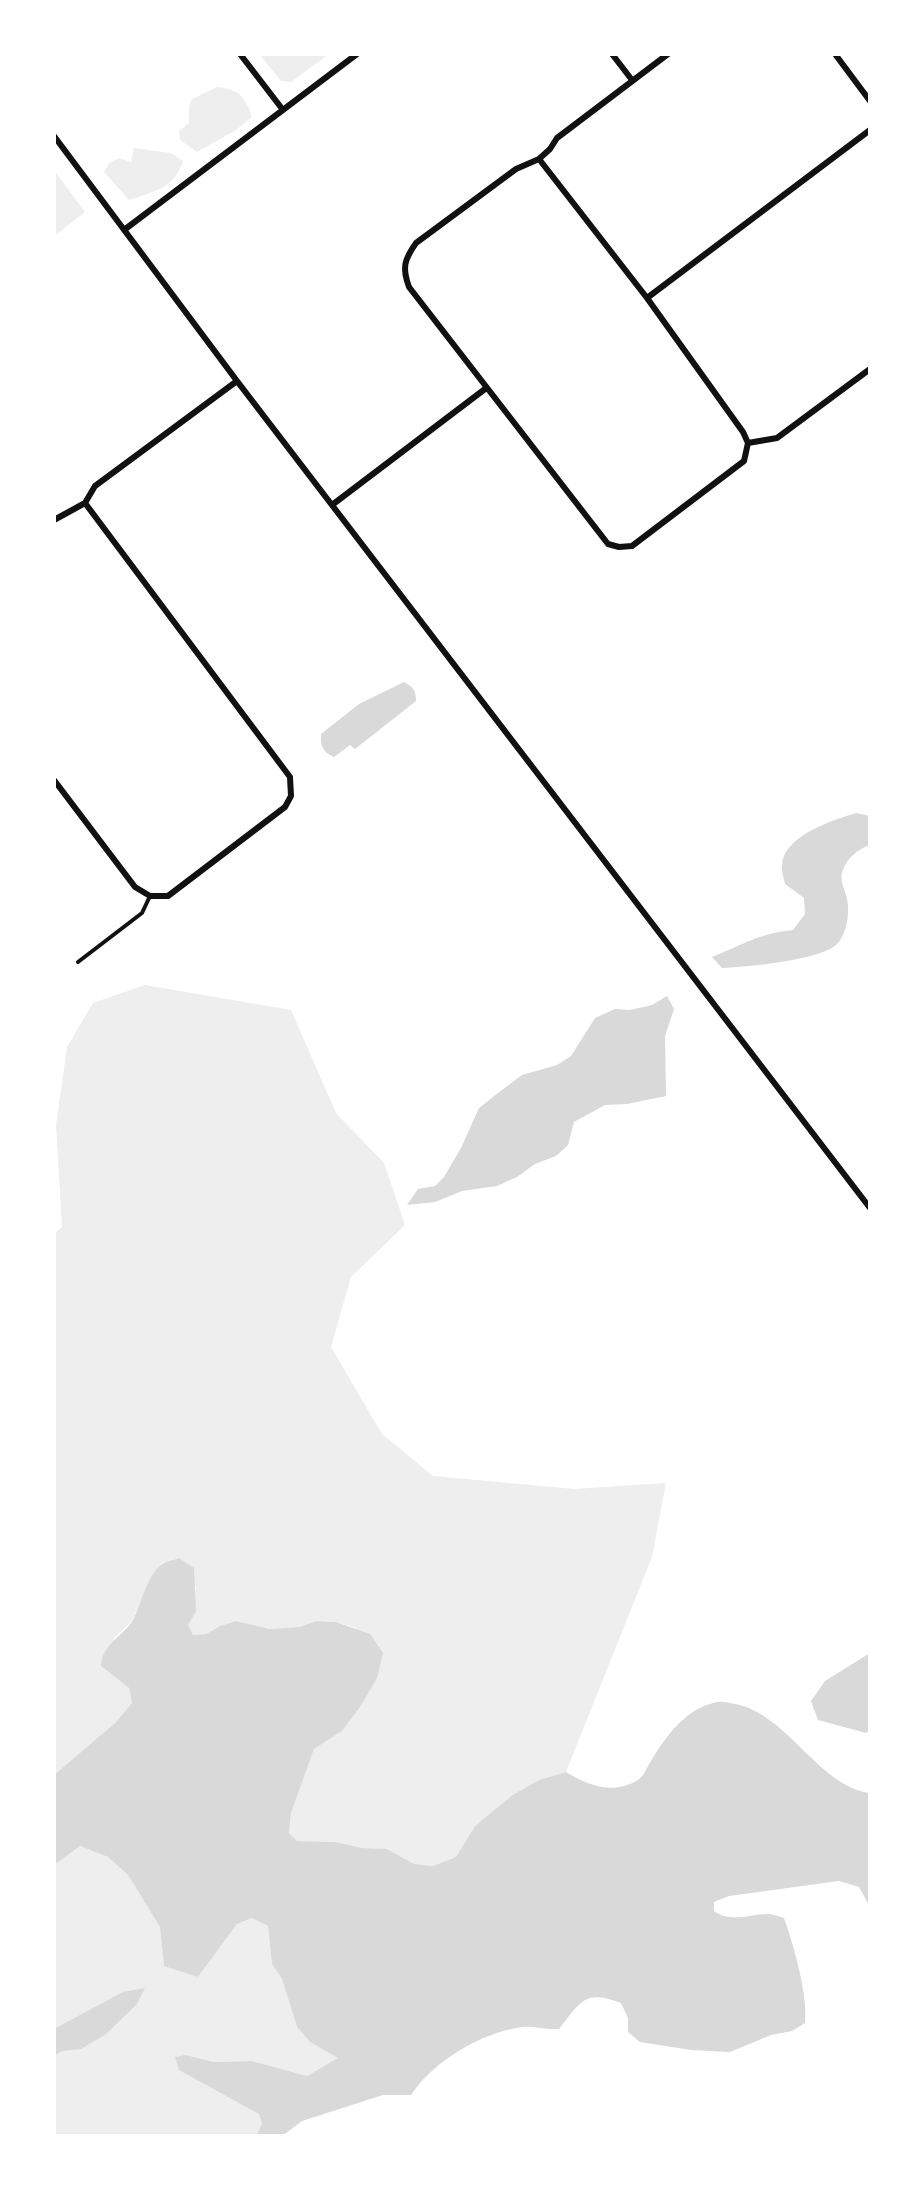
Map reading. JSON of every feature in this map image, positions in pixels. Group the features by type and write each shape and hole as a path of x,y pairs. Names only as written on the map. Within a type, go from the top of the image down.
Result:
{"street":[{"path":"240,54 283,110"},
{"path":"124,230 357,54"},
{"path":"612,54 632,80"},
{"path":"539,159 647,298 743,432 748,443 744,461 632,546 619,547 608,544 485,389 409,287 403,273 407,256 416,243 516,169 539,159 550,149 557,138 668,54"},
{"path":"835,54 870,101"},
{"path":"647,298 870,130"},
{"path":"54,136 237,381 870,1208"},
{"path":"748,443 777,438 870,369"},
{"path":"54,520 86,503 95,486 237,381"},
{"path":"333,505 485,389"},
{"path":"54,780 135,887 150,896 168,896 285,807 291,796 290,777 86,503"}],"lane":[{"path":"78,962 142,913 150,896"}],"shaded area":[{"path":"259,54 329,54 291,82 281,81"},
{"path":"217,87 240,95 247,103 252,117 236,130 197,152 180,140 179,131 189,123 189,107 192,99"},
{"path":"134,148 171,153 183,161 169,183 155,191 129,200 104,172 109,163 119,158 131,162"},
{"path":"54,170 85,212 54,236"},
{"path":"404,682 413,689 416,701 355,749 350,745 334,757 325,751 321,742 321,734 359,704"},
{"path":"856,813 870,816 870,845 854,854 843,870 842,882 848,904 848,916 844,934 838,943 830,949 801,958 722,968 712,957 761,937 793,930 805,914 804,898 785,884 782,867 785,855 791,846 811,831"},
{"path":"145,985 291,1010 336,1113 384,1163 405,1225 351,1277 331,1347 382,1434 433,1476 574,1489 666,1483 652,1557 566,1772 539,1780 475,1826 456,1857 433,1866 414,1864 387,1849 362,1848 335,1842 297,1841 289,1833 291,1813 314,1749 342,1731 356,1628 336,1622 317,1621 299,1627 270,1629 236,1621 206,1634 193,1635 188,1625 196,1588 179,1558 162,1563 153,1575 132,1621 115,1637 101,1666 129,1688 132,1703 115,1723 54,1775 54,1234 62,1227 56,1125 67,1047 93,1003"},
{"path":"667,996 674,1009 665,1036 666,1096 627,1104 605,1105 574,1122 568,1145 556,1156 535,1164 517,1177 497,1186 462,1191 435,1202 407,1205 418,1189 435,1186 444,1177 461,1148 479,1108 522,1075 557,1065 571,1056 595,1018 615,1009 630,1010 652,1005"},
{"path":"179,1558 194,1568 196,1611 188,1625 193,1635 206,1634 236,1621 270,1629 299,1627 317,1621 336,1622 370,1634 383,1653 377,1678 360,1707 342,1731 314,1749 291,1813 289,1833 297,1841 335,1842 362,1848 387,1849 414,1864 433,1866 456,1857 475,1826 513,1795 539,1780 566,1772 592,1785 610,1788 629,1785 638,1780 678,1724 696,1710 719,1702 754,1710 771,1721 834,1778 851,1788 870,1793 870,1907 859,1887 839,1881 729,1896 714,1902 714,1911 728,1917 770,1914 784,1918 802,1985 805,2023 792,2031 771,2035 730,2052 691,2050 640,2042 628,2032 628,2018 621,2003 599,1997 591,1998 579,2005 559,2029 522,2027 506,2030 459,2050 432,2071 411,2095 383,2095 302,2121 282,2136 256,2136 262,2124 259,2114 179,2070 175,2057 186,2055 214,2062 252,2061 307,2076 338,2058 310,2042 297,2027 282,1979 272,1964 268,1926 252,1918 237,1924 198,1977 164,1966 160,1927 128,1875 108,1857 80,1846 54,1865 54,1775 115,1723 132,1703 129,1688 101,1666 105,1651 133,1620 148,1583 156,1570 163,1564"},
{"path":"870,1653 870,1730 866,1733 818,1720 811,1701 825,1681"},
{"path":"80,1846 108,1857 128,1875 160,1927 164,1965 198,1977 237,1924 252,1918 268,1926 272,1964 282,1979 297,2027 310,2042 339,2058 307,2076 252,2061 214,2062 186,2055 259,2114 262,2124 256,2136 54,2136 54,1865"},
{"path":"145,1988 137,2004 106,2034 81,2049 62,2051 54,2056 54,2029 123,1992"}]}
